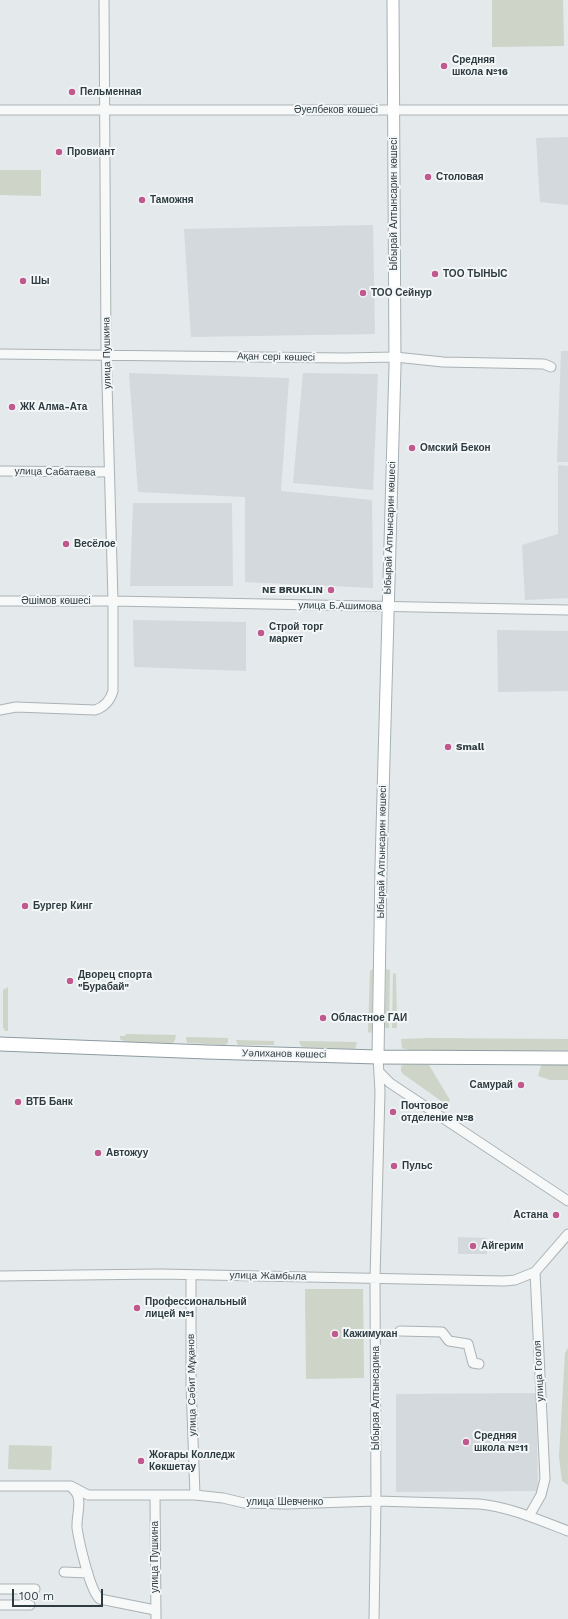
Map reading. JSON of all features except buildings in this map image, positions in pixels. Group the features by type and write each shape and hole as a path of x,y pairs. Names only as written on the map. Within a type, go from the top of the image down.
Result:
{"highway":[{"name":"Уәлиханов көшесі","path":"0,1044 378,1057 568,1058"}],"main road":[{"name":"Ыбырай Алтынсарин көшесі","path":"378,1057 395,357 393,0"}],"street":[{"name":"улица Пушкина","path":"0,710 16,707 90,710 99,709 106,704 111,696 113,686 113,601 107,356 104,0"},
{"name":"Әуелбеков көшесі","path":"0,110 568,110"},
{"name":"Ақан сері көшесі","path":"0,354 336,358 395,357 443,362 544,364 551,367"},
{"name":"улица Сабатаева","path":"0,471 109,472"},
{"name":"Әшімов көшесі","path":"0,601 113,601"},
{"name":"улица Б.Ашимова","path":"113,601 568,610"},
{"name":"Ыбырая Алтынсарина","path":"374,1619 376,1501 375,1278 380,1092 378,1057"},
{"path":"379,1072 395,1086 568,1201"},
{"path":"535,1272 568,1234"},
{"name":"улица Жамбыла","path":"0,1276 191,1275 504,1281 515,1280 535,1272"},
{"name":"улица Гоголя","path":"529,1516 541,1495 545,1479 535,1272"},
{"name":"улица Сәбит Мұқанов","path":"191,1275 191,1384 195,1495"},
{"path":"400,1331 442,1332 449,1340 468,1344 474,1363 479,1364"},
{"name":"улица Шевченко","path":"0,1486 71,1486 88,1495 195,1495 223,1498 244,1503 287,1504 376,1501 441,1502 491,1505 529,1516 568,1531"},
{"path":"71,1486 77,1492 79,1497 77,1528 88,1573 97,1596 100,1599 113,1600 155,1614"},
{"name":"улица Пушкина","path":"155,1496 155,1614"},
{"path":"64,1572 88,1573"},
{"path":"0,1589 35,1589"},
{"path":"0,1605 30,1605"}],"shaded area":[{"path":"492,0 563,0 564,46 492,47"},
{"path":"568,137 568,205 540,202 536,138"},
{"path":"0,170 41,170 41,196 0,195"},
{"path":"373,225 375,334 191,337 184,229"},
{"path":"561,351 568,351 568,462 557,462"},
{"path":"129,373 289,378 281,491 372,500 373,588 245,582 245,497 138,492"},
{"path":"303,373 378,374 373,490 293,483"},
{"path":"558,465 568,466 568,598 525,600 522,545 558,534"},
{"path":"133,503 232,503 233,586 130,586"},
{"path":"133,620 246,622 246,671 134,667"},
{"path":"497,630 568,631 568,691 498,692"},
{"path":"373,969 371,1033 368,1032 370,971"},
{"path":"386,969 390,970 389,1028 385,1028"},
{"path":"393,973 396,974 397,1028 392,1028"},
{"path":"8,987 8,1031 5,1031 3,1027 3,990"},
{"path":"126,1034 176,1035 173,1043 126,1042 120,1039 120,1036 125,1036"},
{"path":"186,1037 228,1038 228,1043 225,1045 187,1043"},
{"path":"401,1039 568,1039 568,1050 451,1051 409,1050 402,1048"},
{"path":"236,1040 274,1041 274,1045 238,1045"},
{"path":"299,1042 357,1042 355,1049 302,1047"},
{"path":"544,1064 568,1064 568,1080 550,1080 538,1076 541,1066"},
{"path":"429,1065 450,1100 447,1105 403,1074 401,1071 401,1066"},
{"name":"Айгерим","path":"458,1237 487,1238 487,1254 458,1254"},
{"name":"Кажимукан","path":"305,1289 363,1289 364,1378 306,1379"},
{"path":"568,1348 568,1485 562,1481 559,1457 565,1353"},
{"name":"Средняя школа №11","path":"536,1393 538,1491 396,1492 396,1394"},
{"path":"9,1445 52,1446 51,1470 8,1469"}],"place":[{"name":"Средняя школа №16","path":"444,66"},
{"name":"Пельменная","path":"72,92"},
{"name":"Провиант","path":"59,152"},
{"name":"Столовая","path":"428,177"},
{"name":"Таможня","path":"142,200"},
{"name":"ТОО ТЫНЫС","path":"435,274"},
{"name":"Шы","path":"23,281"},
{"name":"ТОО Сейнур","path":"363,293"},
{"name":"ЖК Алма-Ата","path":"12,407"},
{"name":"Омский Бекон","path":"412,448"},
{"name":"Весёлое","path":"66,544"},
{"name":"NE BRUKLIN","path":"331,590"},
{"name":"Строй торг маркет","path":"261,633"},
{"name":"Small","path":"448,747"},
{"name":"Бургер Кинг","path":"25,906"},
{"name":"Дворец спорта \"Бурабай\"","path":"70,981"},
{"name":"Областное ГАИ","path":"323,1018"},
{"name":"Самурай","path":"521,1085"},
{"name":"ВТБ Банк","path":"18,1102"},
{"name":"Почтовое отделение №8","path":"393,1112"},
{"name":"Автожуу","path":"98,1153"},
{"name":"Пульс","path":"394,1166"},
{"name":"Астана","path":"556,1215"},
{"name":"Айгерим","path":"473,1246"},
{"name":"Профессиональный лицей №1","path":"137,1308"},
{"name":"Кажимукан","path":"335,1334"},
{"name":"Средняя школа №11","path":"466,1442"},
{"name":"Жоғары Колледж Көкшетау","path":"141,1461"}]}
